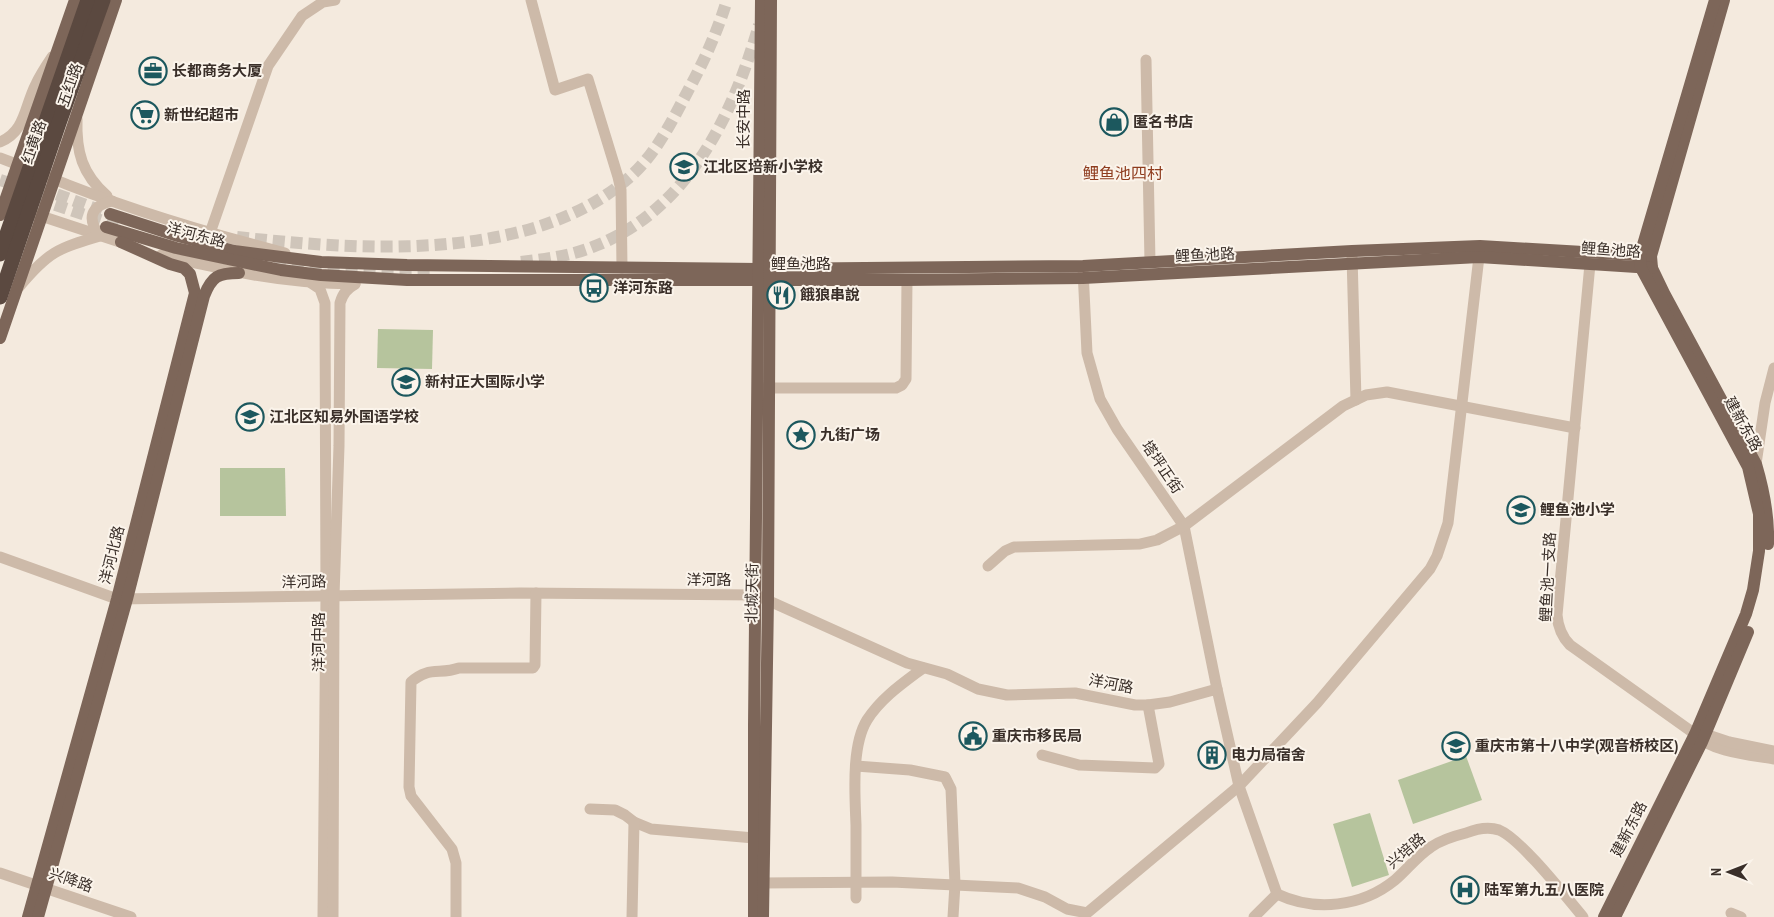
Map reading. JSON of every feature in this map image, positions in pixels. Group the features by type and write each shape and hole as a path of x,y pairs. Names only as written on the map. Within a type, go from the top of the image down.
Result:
{"highway":[{"name":"红黄路","path":"0,254 88,0"},
{"name":"红黄路","path":"0,297 103,0"}],"main road":[{"name":"五红路","path":"1,207 75,0"},
{"name":"五红路","path":"0,338 116,0"},
{"name":"长安中路","path":"760,0 765,275"},
{"name":"长安中路","path":"765,275 771,0"},
{"path":"1646,262 1715,0"},
{"path":"1646,262 1724,0"},
{"path":"40,99 44,108 55,116 70,116 77,112"},
{"name":"洋河东路","path":"105,225 178,236 234,251 321,262 407,266 622,268 765,275"},
{"name":"洋河东路","path":"105,225 176,248 281,270 320,275 407,280 765,275"},
{"name":"洋河北路","path":"121,242 170,264 184,268 190,274 195,293 122,599"},
{"name":"鲤鱼池路","path":"765,275 1083,272 1150,262 1480,252 1646,262"},
{"name":"鲤鱼池路","path":"1480,252 1590,264 1646,262"},
{"name":"鲤鱼池路","path":"765,275 907,280 1352,257"},
{"name":"建新东路","path":"1615,917 1701,737 1754,616 1765,570 1768,532 1768,512 1756,464 1646,262"},
{"name":"建新东路","path":"1604,917 1701,737 1746,614 1753,590 1759,550 1759,514 1748,467 1646,262"},
{"path":"0,265 11,270 15,276 17,290"},
{"name":"洋河北路","path":"38,917 42,886 204,296 213,279 225,273 239,273"},
{"name":"北城天街","path":"759,838 768,600 764,388 765,275"},
{"name":"北城天街","path":"763,917 759,883 756,595 764,388"},
{"name":"北城天街","path":"754,917 759,883"},
{"name":"洋河北路","path":"28,917 42,886"}],"street":[{"path":"210,233 268,66 302,16 323,2 335,0"},
{"path":"531,0 555,90 588,79 621,190 622,268"},
{"path":"0,142 8,139 15,133 22,122 35,85 59,45"},
{"path":"1146,60 1150,262"},
{"path":"77,112 76,136 82,162 96,186 112,201"},
{"path":"0,158 112,201 210,233 321,262"},
{"path":"105,225 93,227 92,214 102,203 112,201"},
{"path":"1,207 42,217 105,225 121,242 172,258 239,273 311,283 356,284 407,280"},
{"path":"17,290 36,266 46,257 105,225"},
{"path":"759,883 856,882 955,884 1018,888 1045,897 1067,909 1088,912 1239,786 1317,703 1430,569 1440,548 1448,523 1480,252"},
{"path":"1352,257 1356,400"},
{"name":"鲤鱼池一支路","path":"1590,264 1557,615 1559,629 1570,645 1701,737"},
{"name":"塔坪正街","path":"1083,272 1088,353 1100,399 1117,429 1184,526 1217,689"},
{"path":"764,388 896,388 902,385 906,379 907,280"},
{"name":"洋河中路","path":"311,283 320,289 326,303 333,917"},
{"name":"洋河中路","path":"323,917 330,596 339,446 340,303 343,294 348,288 356,284"},
{"path":"1756,464 1765,402 1774,368"},
{"path":"988,566 1005,551 1014,547 1140,544 1157,540 1184,526 1343,406 1366,395 1387,392 1575,428"},
{"name":"洋河路","path":"0,557 122,599 536,593 756,595 862,644 923,668 947,674 978,688 1007,695 1075,692 1135,705 1148,705 1170,702 1217,689"},
{"path":"456,917 456,863 452,850 411,796 409,787 411,682 428,672 459,668 532,668 535,664 536,593"},
{"path":"856,898 854,783 857,750 866,721 884,699 923,668"},
{"path":"1217,689 1239,786 1277,894 1254,917"},
{"path":"1042,755 1078,765 1155,768 1159,764 1148,705"},
{"path":"1701,737 1774,751"},
{"path":"1701,737 1727,750 1774,759"},
{"path":"856,766 910,770 945,777 951,789 955,884 953,917"},
{"path":"590,809 615,810 634,822 651,829 759,838"},
{"path":"632,917 634,822"},
{"name":"兴培路","path":"1277,894 1293,902 1309,904 1347,902 1366,897 1382,890 1432,846 1477,829 1488,828 1499,830 1520,845 1583,917"},
{"name":"兴降路","path":"0,873 131,917"}],"green space":[{"path":"378,329 433,330 432,369 377,368"},
{"path":"220,468 285,468 286,516 220,516"},
{"path":"1466,756 1482,800 1413,824 1398,780"},
{"path":"1370,813 1389,875 1352,887 1333,824"}],"tunnel":[{"path":"237,237 285,242 390,247 443,244 496,237 546,224 592,204 632,175 658,145 701,66 727,0"},
{"path":"521,262 568,255 595,246 628,230 656,209 681,184 702,156 720,125 748,59 759,25"},
{"path":"0,180 21,187"},
{"path":"40,188 110,214"},
{"path":"38,199 118,226"},
{"path":"274,262 352,270 431,271"}],"place":[{"name":"长都商务大厦","path":"153,71"},
{"name":"新世纪超市","path":"145,115"},
{"name":"匿名书店","path":"1114,122"},
{"name":"江北区培新小学校","path":"684,167"},
{"name":"洋河东路","path":"594,288"},
{"name":"餓狼串說","path":"781,295"},
{"name":"新村正大国际小学","path":"406,382"},
{"name":"江北区知易外国语学校","path":"250,417"},
{"name":"九街广场","path":"801,435"},
{"name":"鲤鱼池小学","path":"1521,510"},
{"name":"重庆市移民局","path":"973,736"},
{"name":"重庆市第十八中学(观音桥校区)","path":"1456,746"},
{"name":"电力局宿舍","path":"1212,755"},
{"name":"陆军第九五八医院","path":"1465,890"}],"district":[{"name":"鲤鱼池四村","path":"1123,173"}]}
